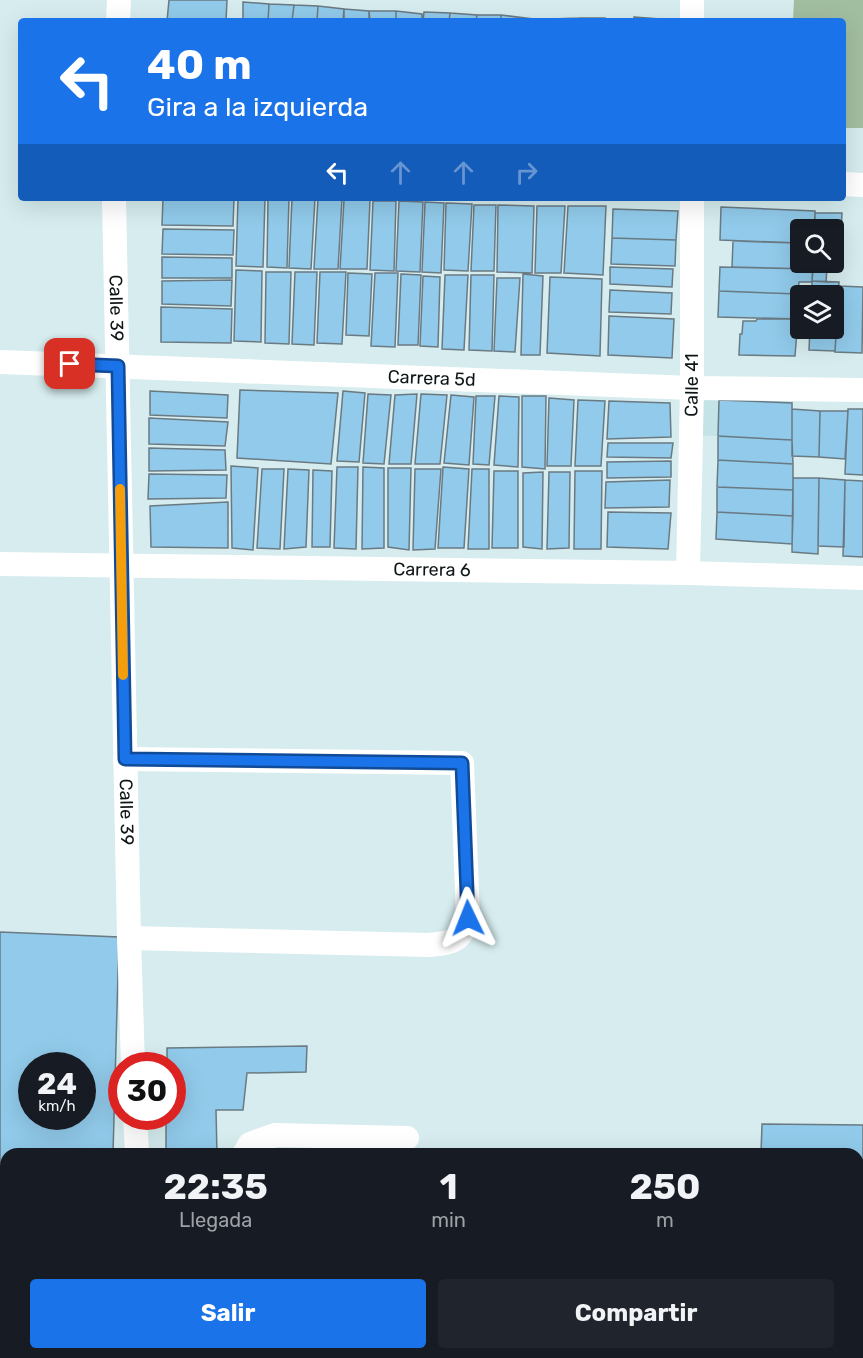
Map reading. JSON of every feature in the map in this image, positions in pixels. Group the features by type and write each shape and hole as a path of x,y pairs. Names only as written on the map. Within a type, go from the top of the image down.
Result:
{"street":[{"path":"118,18 119,0"},
{"path":"692,0 692,18"},
{"path":"846,184 863,185"},
{"name":"Calle 39","path":"114,201 129,938 133,1052"},
{"name":"Calle 41","path":"688,573 692,388 692,201"},
{"name":"Carrera 5d","path":"0,362 692,388 863,390"},
{"name":"Carrera 6","path":"0,564 688,573 863,578"},
{"path":"125,759 462,763 468,918 461,936 452,943 429,945 129,938"},
{"path":"136,1130 137,1148"},
{"path":"248,1148 250,1144 275,1135 407,1138"}],"shaded area":[{"path":"697,397 793,398 792,440 695,435"}],"green space":[{"path":"794,0 863,0 863,128 846,128 846,18 793,18"}],"building":[{"path":"169,0 227,0 226,18 167,18"},
{"path":"243,2 269,4 268,18 243,18"},
{"path":"269,4 294,5 292,18 268,18"},
{"path":"294,5 318,6 317,18 292,18"},
{"path":"318,6 344,9 343,18 317,18"},
{"path":"344,9 369,11 369,18 344,18"},
{"path":"369,11 396,11 396,18 370,18"},
{"path":"396,11 422,14 422,18 396,18"},
{"path":"424,12 450,13 449,18 423,18"},
{"path":"450,13 477,15 476,18 449,18"},
{"path":"477,15 501,15 501,18 476,18"},
{"path":"501,15 525,18 501,18"},
{"path":"163,201 234,201 233,226 162,225"},
{"path":"238,201 265,201 263,267 236,266"},
{"path":"268,201 289,201 287,268 267,267"},
{"path":"292,201 315,201 311,269 289,268"},
{"path":"318,201 342,201 338,269 314,269"},
{"path":"344,201 370,201 367,269 340,269"},
{"path":"373,201 396,201 394,271 370,270"},
{"path":"399,201 423,202 420,272 396,271"},
{"path":"425,202 444,203 441,273 422,272"},
{"path":"446,203 472,204 468,271 444,270"},
{"path":"474,205 496,205 494,271 471,271"},
{"path":"498,205 534,206 532,273 497,272"},
{"path":"537,206 565,206 561,273 535,273"},
{"path":"568,206 606,206 603,275 564,273"},
{"path":"721,207 815,211 815,219 790,219 790,243 720,240"},
{"path":"613,209 678,211 676,240 612,238"},
{"path":"815,213 842,213 842,219 815,219"},
{"path":"163,229 234,230 233,255 162,254"},
{"path":"612,238 676,240 675,266 611,264"},
{"path":"733,241 790,243 790,268 732,267"},
{"path":"162,257 232,258 232,278 162,278"},
{"path":"610,267 673,269 672,287 610,284"},
{"path":"720,267 790,269 790,273 813,273 812,282 790,285 790,294 719,291"},
{"path":"236,270 262,271 261,342 234,341"},
{"path":"266,272 291,272 289,344 265,343"},
{"path":"295,272 317,272 314,345 292,344"},
{"path":"320,272 346,272 342,344 317,343"},
{"path":"348,273 372,274 369,336 346,335"},
{"path":"375,273 398,273 395,347 371,346"},
{"path":"812,273 827,273 826,282 812,281"},
{"path":"401,274 421,275 418,345 398,345"},
{"path":"523,274 543,276 540,355 521,355"},
{"path":"445,275 468,275 464,350 442,349"},
{"path":"471,275 494,275 492,351 469,350"},
{"path":"423,276 440,277 438,347 420,346"},
{"path":"550,277 602,279 600,356 547,353"},
{"path":"497,278 520,278 515,352 494,351"},
{"path":"232,280 231,306 162,304 162,281"},
{"path":"812,281 839,282 839,285 812,285"},
{"path":"844,286 863,287 862,353 835,352 836,339 844,339"},
{"path":"610,290 672,293 671,314 609,312"},
{"path":"719,291 790,294 790,319 718,317"},
{"path":"161,307 232,309 231,343 161,342"},
{"path":"609,316 674,319 672,358 608,355"},
{"path":"757,319 790,319 790,339 796,339 795,356 739,355 743,321 756,321"},
{"path":"810,339 836,339 835,351 809,350"},
{"path":"240,390 338,393 331,464 237,458"},
{"path":"150,391 228,395 227,418 150,415"},
{"path":"343,391 365,393 359,462 337,461"},
{"path":"368,394 391,395 384,464 363,463"},
{"path":"417,394 411,464 389,464 395,395"},
{"path":"421,394 447,395 440,464 415,464"},
{"path":"451,395 474,397 469,465 444,463"},
{"path":"476,396 495,396 489,465 473,464"},
{"path":"499,396 519,397 518,467 494,465"},
{"path":"522,396 546,396 545,469 522,467"},
{"path":"549,398 574,400 571,466 547,466"},
{"path":"578,400 605,401 601,466 575,466"},
{"path":"719,400 792,403 792,440 718,436"},
{"path":"609,401 670,403 671,437 607,439"},
{"path":"792,409 820,411 819,457 792,456"},
{"path":"848,409 863,409 863,475 845,474"},
{"path":"820,411 848,411 845,459 819,457"},
{"path":"149,418 228,422 225,446 149,444"},
{"path":"718,436 792,440 793,464 718,460"},
{"path":"608,443 673,443 671,458 607,457"},
{"path":"149,448 225,450 226,470 149,471"},
{"path":"718,460 793,464 793,490 717,487"},
{"path":"671,461 671,477 607,478 607,462"},
{"path":"231,466 258,468 253,550 232,548"},
{"path":"337,467 358,467 356,549 334,548"},
{"path":"363,467 384,468 384,548 362,549"},
{"path":"443,467 469,469 464,548 438,548"},
{"path":"388,468 411,468 409,550 388,547"},
{"path":"262,469 284,469 280,549 257,548"},
{"path":"288,469 309,470 306,547 284,549"},
{"path":"415,469 441,469 435,549 413,550"},
{"path":"472,469 489,469 489,549 468,549"},
{"path":"313,470 332,471 330,547 312,547"},
{"path":"494,471 518,471 518,548 492,548"},
{"path":"575,471 602,471 601,549 574,549"},
{"path":"543,472 542,549 523,547 523,473"},
{"path":"549,472 570,472 569,548 547,549"},
{"path":"149,474 227,475 226,498 148,499"},
{"path":"793,478 819,478 818,554 792,552"},
{"path":"819,478 845,480 844,547 818,546"},
{"path":"670,480 669,507 605,508 606,482"},
{"path":"845,480 863,481 863,557 843,556"},
{"path":"717,487 793,490 793,516 717,512"},
{"path":"228,502 228,548 151,547 150,506"},
{"path":"608,512 671,513 668,549 607,547"},
{"path":"717,512 793,516 792,544 716,539"},
{"path":"0,932 119,937 116,1052 108,1052 108,1130 114,1130 113,1148 0,1148"},
{"path":"307,1046 306,1072 247,1073 243,1110 216,1110 217,1148 166,1148 166,1130 186,1130 186,1052 167,1052 167,1048"},
{"path":"762,1124 863,1125 863,1148 761,1148"}],"slow traffic":[{"path":"120,489 123,675"}],"route":[{"path":"70,364 118,366 125,759 462,763 468,918"}]}
